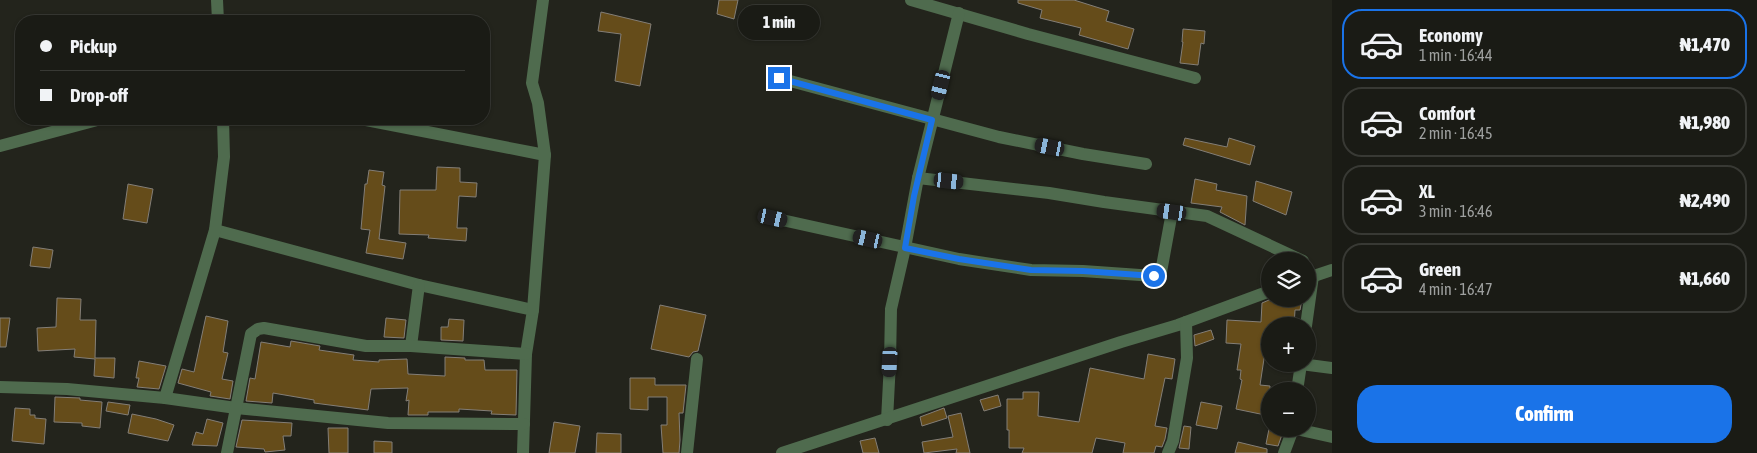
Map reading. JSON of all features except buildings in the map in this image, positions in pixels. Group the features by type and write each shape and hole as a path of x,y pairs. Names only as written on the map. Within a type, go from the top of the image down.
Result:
{"street":[{"path":"217,0 218,15"},
{"path":"523,453 526,354 533,310 545,155 538,103 532,83 543,0"},
{"path":"910,0 1028,34 1195,78"},
{"path":"887,420 890,309 905,248 918,178 959,13"},
{"path":"779,78 999,137 1083,154 1146,164"},
{"path":"0,148 80,125"},
{"path":"165,398 215,230 224,156 224,125"},
{"path":"392,125 545,155"},
{"path":"918,178 1049,193 1207,216 1284,252"},
{"path":"773,218 959,259 1031,270 1083,271 1154,276 1161,272 1172,212"},
{"path":"215,230 418,285 533,310"},
{"path":"1308,317 1319,274"},
{"path":"411,346 418,285"},
{"path":"782,453 1186,322 1261,294"},
{"path":"1168,453 1173,441 1187,358 1186,322"},
{"path":"227,453 251,334 258,328 366,346 411,346 526,354"},
{"path":"687,453 697,359"},
{"path":"1316,366 1332,368"},
{"path":"0,387 66,388 165,398 236,408 388,422 524,424"},
{"path":"1316,434 1332,437"},
{"path":"1284,453 1291,437"}],"route":[{"path":"779,78 932,120 914,196 905,248 959,259 1031,270 1083,271 1154,276"}]}
